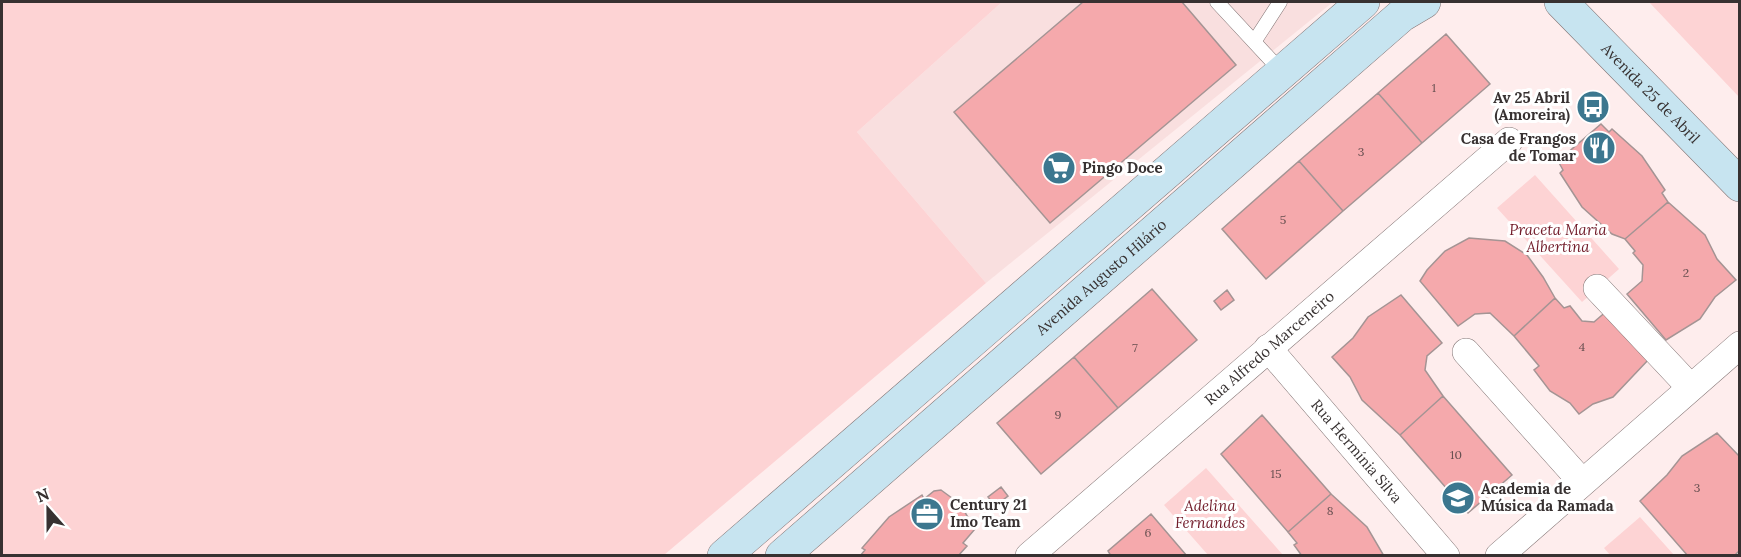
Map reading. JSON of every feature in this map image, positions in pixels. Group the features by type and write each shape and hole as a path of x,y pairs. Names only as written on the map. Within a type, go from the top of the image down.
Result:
{"main road":[{"path":"724,555 1363,2"},
{"name":"Avenida Augusto Hilário","path":"782,555 1402,15 1424,2"},
{"name":"Avenida 25 de Abril","path":"1561,2 1740,185"}],"street":[{"name":"Rua Alfredo Marceneiro","path":"1029,555 1509,141"},
{"path":"1597,288 1690,387"},
{"path":"1499,555 1740,345"},
{"name":"Rua Hermínia Silva","path":"1268,348 1446,555"},
{"path":"1466,352 1582,483"}],"lane":[{"path":"1217,2 1282,72"},
{"path":"1254,42 1280,2"}],"shaded area":[{"path":"1002,2 1333,2 986,283 857,132"}],"green space":[{"path":"2,2 1002,2 857,132 986,283 664,555 2,555"},
{"path":"1649,2 1739,2 1739,97"},
{"name":"Praceta Maria Albertina","path":"1535,175 1619,269 1582,302 1497,208"},
{"name":"Adelina Fernandes","path":"1206,468 1283,555 1208,555 1164,505"},
{"path":"1640,517 1674,555 1610,555 1604,548"}],"building":[{"name":"Pingo Doce","path":"1083,2 1182,2 1236,65 1050,223 954,112"},
{"path":"1446,34 1490,84 1422,143 1378,93"},
{"path":"1378,93 1422,143 1343,211 1299,161"},
{"path":"1601,124 1609,132 1612,129 1642,156 1665,190 1662,193 1668,202 1625,239 1612,234 1582,207 1560,173 1563,170 1558,161"},
{"path":"1299,161 1343,211 1266,279 1222,229"},
{"path":"1668,202 1705,235 1717,259 1736,280 1715,297 1700,319 1666,340 1627,294 1642,281 1643,265 1625,239"},
{"path":"1469,238 1505,241 1527,255 1555,298 1514,336 1490,313 1475,314 1458,326 1420,281 1445,251"},
{"path":"1152,289 1197,340 1118,408 1074,357"},
{"path":"1227,290 1234,300 1221,310 1214,301"},
{"path":"1401,295 1442,343 1427,356 1425,370 1443,396 1400,435 1362,400 1350,377 1332,357 1353,338 1368,317"},
{"path":"1555,298 1564,308 1570,306 1582,321 1594,322 1609,309 1650,358 1613,397 1593,404 1579,414 1570,403 1550,391 1534,370 1539,366 1514,336"},
{"path":"1074,357 1118,408 1041,474 997,423"},
{"path":"1443,396 1512,475 1468,513 1400,435"},
{"path":"1262,415 1331,494 1288,532 1221,454"},
{"path":"1717,433 1740,457 1740,550 1734,556 1688,556 1640,501 1667,475 1682,456"},
{"path":"1001,487 1008,496 995,506 988,497"},
{"path":"941,490 960,504 975,529 963,543 967,546 958,556 860,556 865,550 862,548 889,517 922,495 924,499 934,491"},
{"path":"1331,494 1367,527 1384,556 1302,556 1294,545 1297,543 1288,532"},
{"path":"1151,514 1187,556 1111,556 1108,551"}],"place":[{"name":"Av 25 Abril (Amoreira)","path":"1593,107"},
{"name":"Casa de Frangos de Tomar","path":"1599,148"},
{"name":"Pingo Doce","path":"1059,168"},
{"name":"Academia de Música da Ramada","path":"1458,498"},
{"name":"Century 21 Imo Team","path":"927,514"}]}
